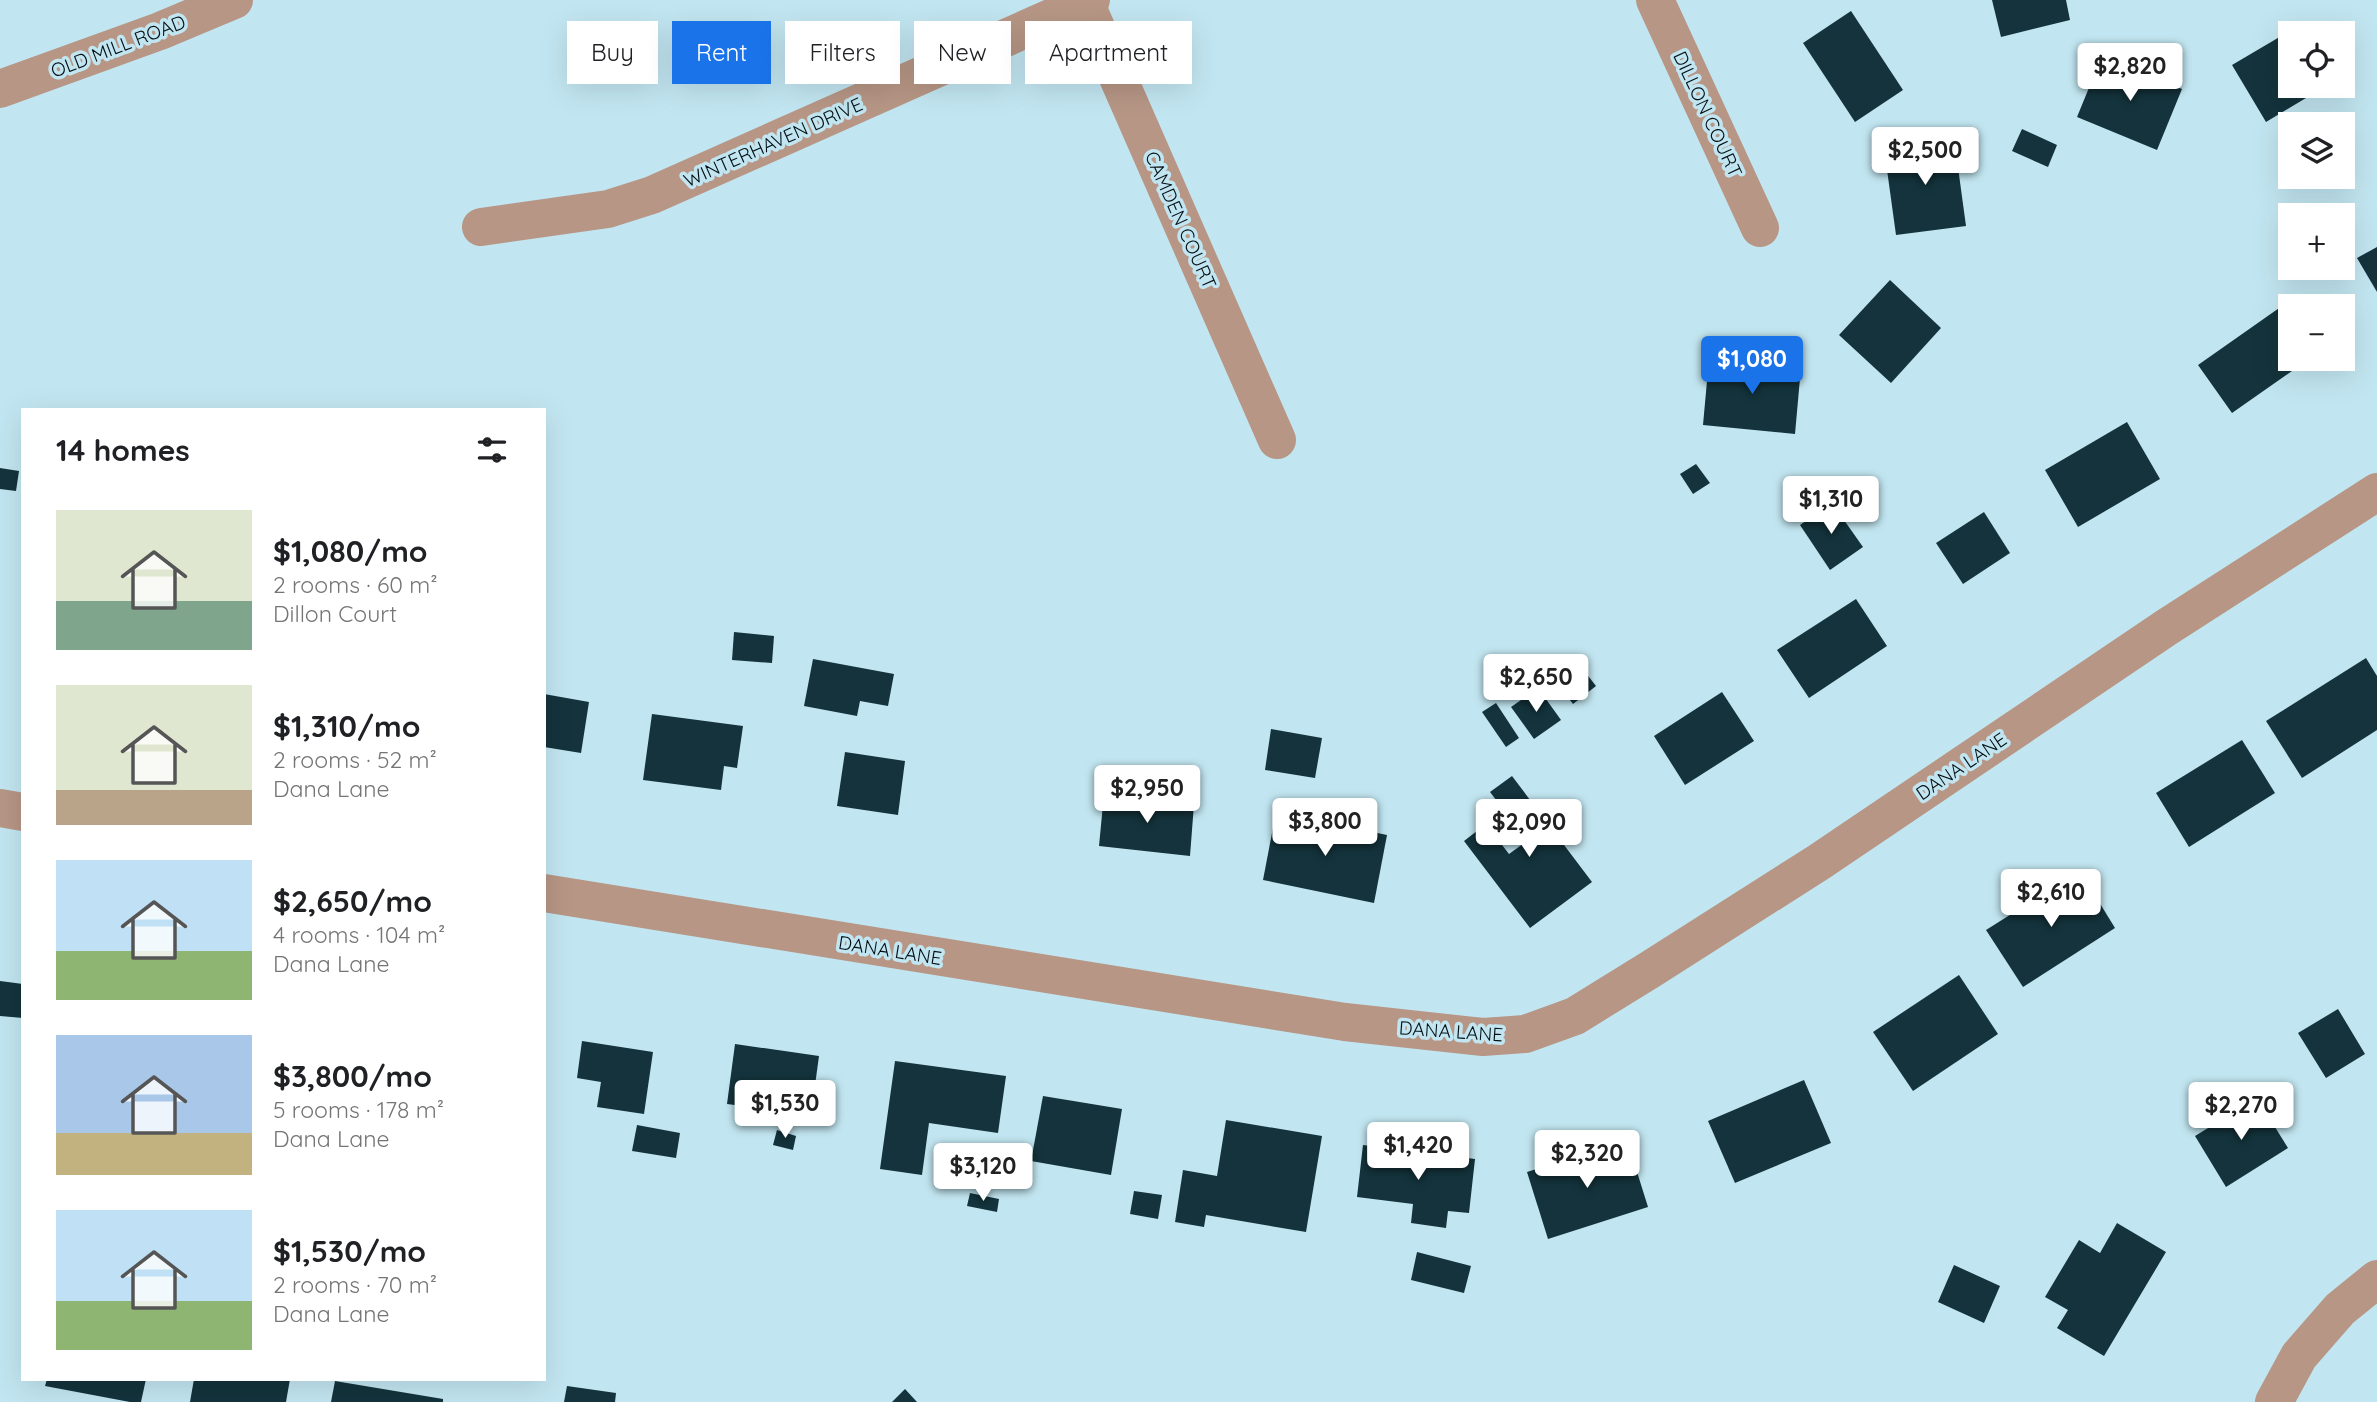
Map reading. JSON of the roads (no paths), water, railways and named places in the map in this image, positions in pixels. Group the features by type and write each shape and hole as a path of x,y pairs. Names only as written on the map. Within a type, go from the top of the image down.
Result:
{"street":[{"name":"OLD MILL ROAD","path":"0,89 160,31 234,0"},
{"name":"DILLON COURT","path":"1655,0 1760,228"},
{"name":"WINTERHAVEN DRIVE","path":"481,228 608,209 652,195 1087,1"},
{"name":"CAMDEN COURT","path":"1087,1 1278,440"},
{"name":"DANA LANE","path":"546,893 1345,1022 1483,1037 1525,1034 1575,1016 1651,970 1819,862 2167,627 2377,492"},
{"path":"0,808 21,812"},
{"path":"2274,1402 2299,1356 2340,1309 2377,1279"}]}
